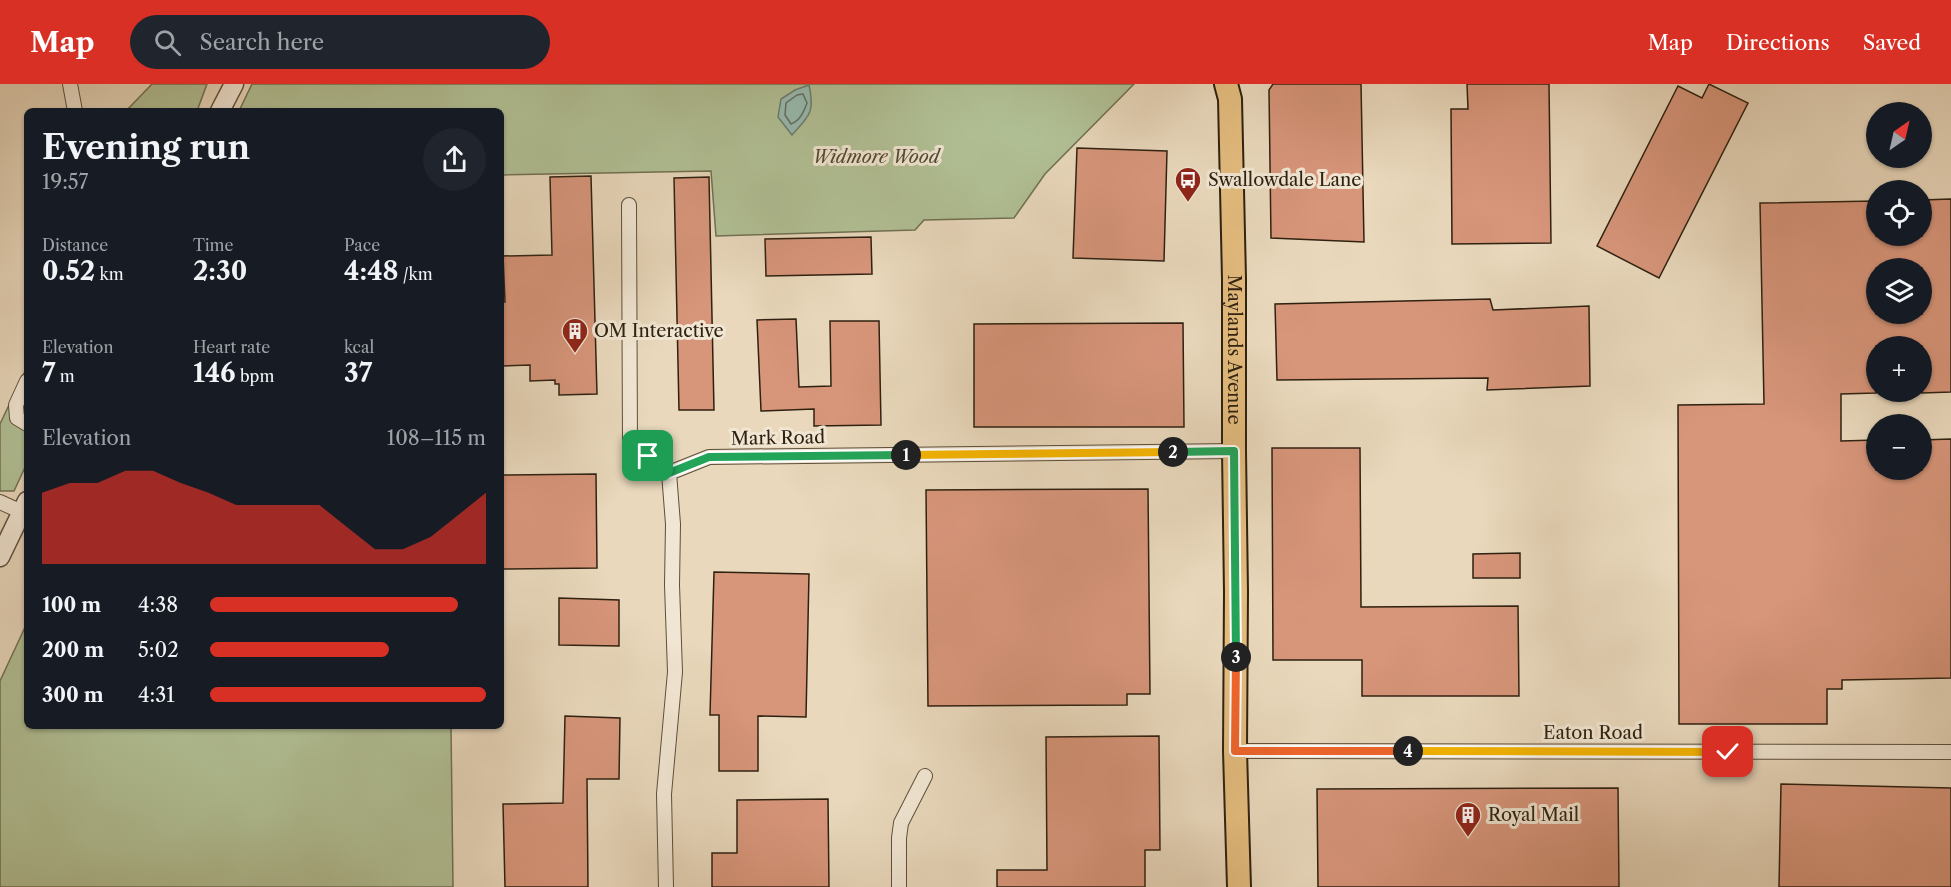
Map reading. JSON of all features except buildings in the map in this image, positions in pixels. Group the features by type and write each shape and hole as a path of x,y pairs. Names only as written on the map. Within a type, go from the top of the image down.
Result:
{"main road":[{"name":"Maylands Avenue","path":"1232,89 1235,751 1239,887"}],"street":[{"path":"70,84 74,108"},
{"path":"222,108 234,84"},
{"path":"628,205 630,446 648,456 669,473 673,524 672,585 675,672 664,794 666,887"},
{"path":"24,388 16,405 17,418 24,422"},
{"name":"Mark Road","path":"669,473 709,457 1234,451"},
{"path":"0,502 24,506"},
{"path":"0,557 24,508"},
{"name":"Eaton Road","path":"1235,751 1951,752"},
{"path":"899,887 901,823 925,776"}],"green space":[{"path":"152,84 207,84 198,108 129,108"},
{"name":"Widmore Wood","path":"252,84 1134,84 1045,174 1014,218 924,220 915,230 716,236 711,171 504,175 504,108 240,108"},
{"path":"24,373 24,469 14,491 0,491 0,424"},
{"path":"24,629 24,729 451,729 453,887 0,887 0,681"}],"water":[{"path":"809,85 810,113 792,135 778,117 781,99"}],"place":[{"name":"Swallowdale Lane","path":"1188,203"},
{"name":"OM Interactive","path":"575,354"},
{"name":"Royal Mail","path":"1468,838"}],"route":[{"path":"648,456 669,473 709,457 1234,451 1235,751 1728,752"}]}
